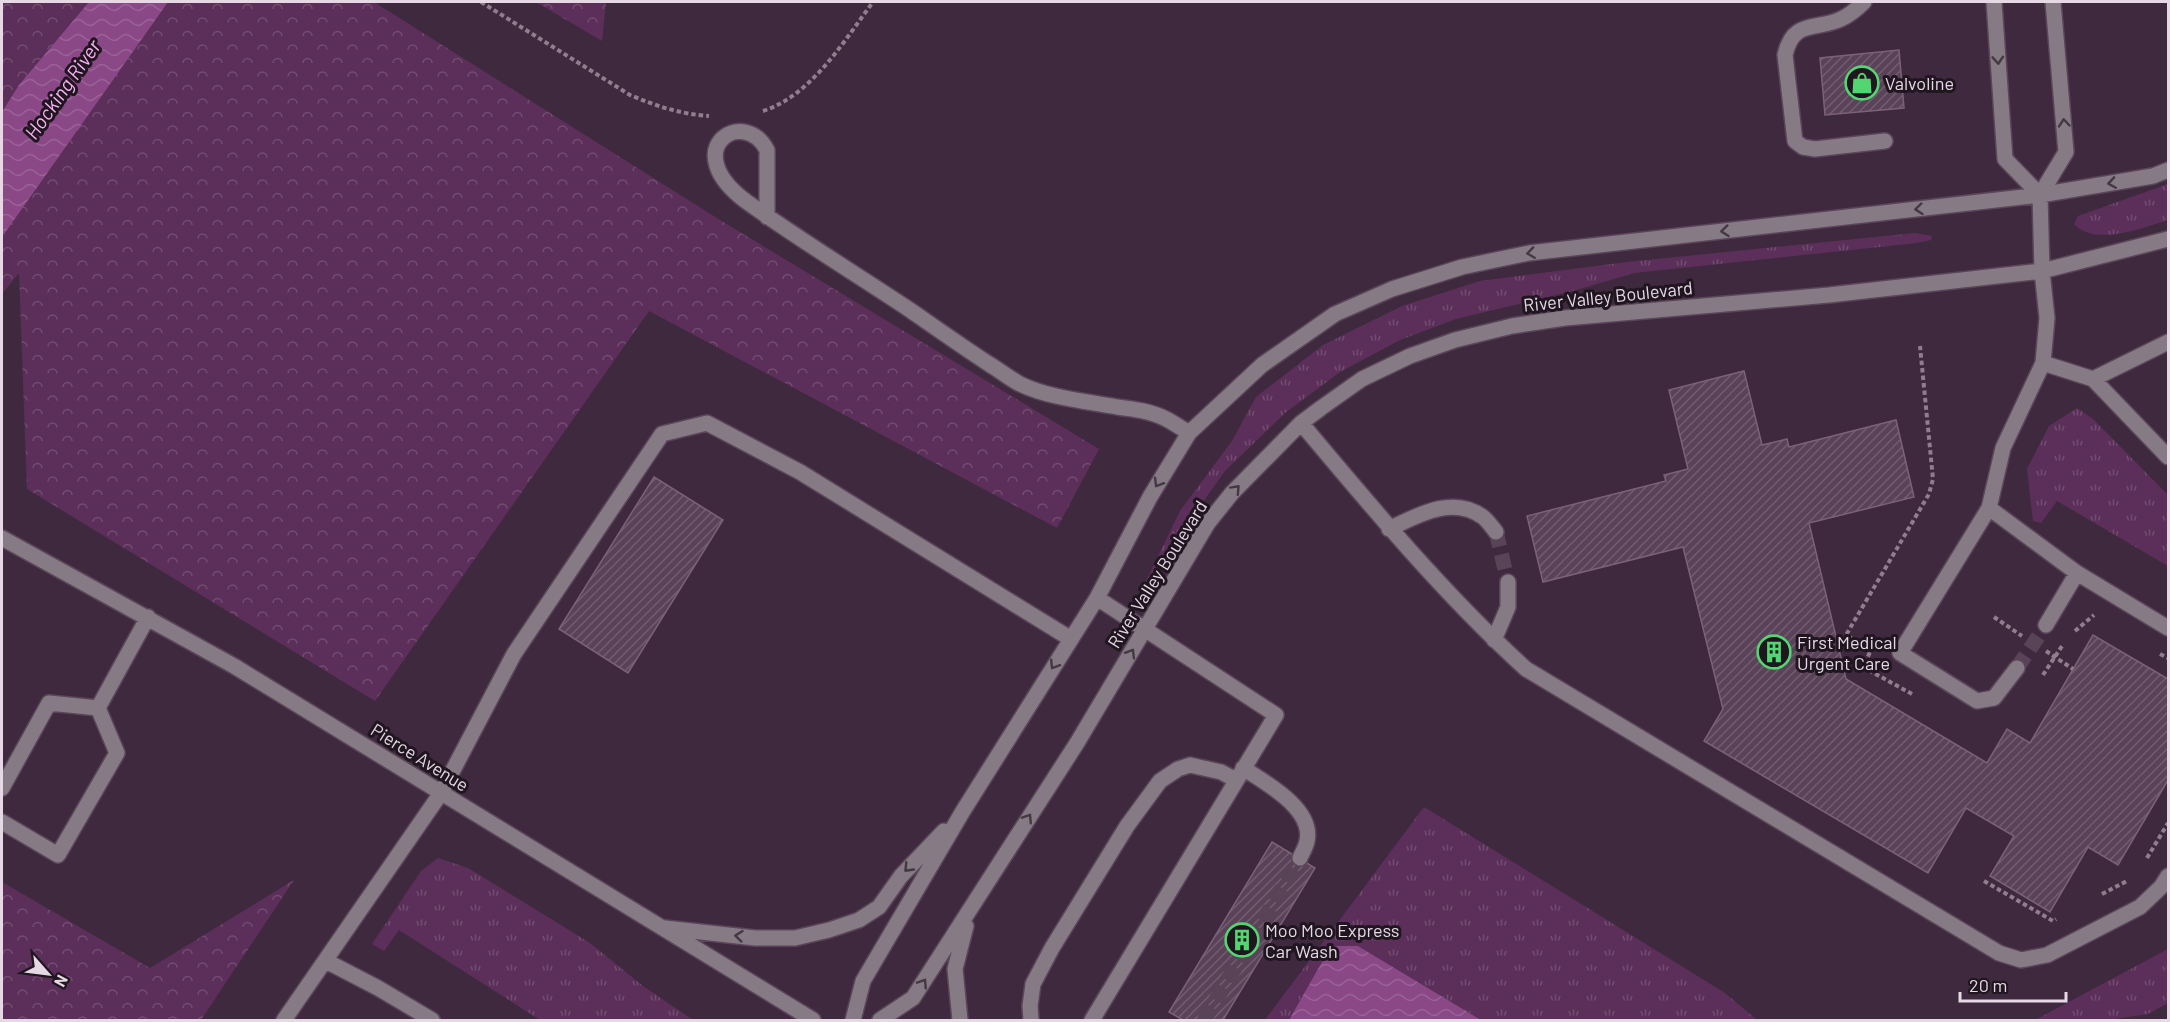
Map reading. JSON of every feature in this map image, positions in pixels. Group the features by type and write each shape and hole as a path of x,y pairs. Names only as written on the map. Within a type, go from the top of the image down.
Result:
{"street":[{"path":"1864,2 1843,19 1802,28 1793,34 1788,44 1785,54 1795,141 1803,147 1815,149 1885,141"},
{"path":"1994,2 2005,159 2040,195"},
{"path":"2017,668 1994,698 1977,700 1900,653 1989,508 2003,448 2043,363 2047,318 2040,195 2066,152 2053,2"},
{"path":"767,217 766,150 762,140 747,132 731,133 720,139 715,150 720,176 732,191 767,217 1020,384 1054,395 1138,410 1165,418 1189,433"},
{"path":"853,1020 863,981 963,811 1097,598 1150,497 1189,433 1262,365 1335,314 1392,289 1462,267 1540,252 2040,195 2153,176 2169,170"},
{"name":"River Valley Boulevard","path":"880,1020 913,998 1077,743 1208,523 1232,493 1302,423 1362,379 1455,340 1512,326 1564,318 1829,295 2043,271 2169,239"},
{"path":"2093,379 2169,342"},
{"path":"2043,363 2093,379 2169,457"},
{"path":"284,1020 441,793 514,654 662,434 707,423 800,472 1071,639"},
{"path":"1302,423 1389,529 1494,640 1526,669 1999,953 2021,960 2047,955 2140,907 2169,876"},
{"path":"1389,529 1427,511 1459,507 1483,517 1496,532"},
{"path":"1989,508 2077,573 2169,628"},
{"name":"Pierce Avenue","path":"2,538 234,666 813,1020"},
{"path":"2046,625 2077,573"},
{"path":"1494,640 1508,607 1508,582"},
{"path":"1092,1020 1276,715 1097,598"},
{"path":"98,708 148,618"},
{"path":"2,788 49,703 98,708"},
{"path":"2,822 58,855 117,753 98,708"},
{"path":"1031,1020 1033,984 1052,948 1126,826 1160,781 1178,769 1190,765 1240,774 1295,806 1304,818 1308,840 1300,858"},
{"path":"662,928 755,938 795,938 859,920 879,907 901,876 963,811"},
{"path":"960,1020 955,969 969,913"},
{"path":"326,961 432,1020"}],"path":[{"path":"481,2 630,94 655,106 688,115 717,116"},
{"path":"755,114 775,108 802,90 873,2"},
{"path":"2142,867 2169,823"},
{"path":"2095,898 2136,875"},
{"path":"1984,881 2053,921 2063,915"}],"green space":[{"path":"2,2 374,2 720,220 1099,449 1057,528 649,311 375,701 27,489 19,273 2,294"},
{"path":"536,2 606,2 602,41"},
{"path":"2168,184 2168,220 2133,231 2107,235 2083,231 2074,224 2078,216"},
{"path":"1915,233 1932,236 1931,240 1634,273 1573,291 1456,319 1400,340 1340,372 1285,413 1225,471 1190,520 1151,585 1146,581 1180,511 1232,441 1256,397 1323,345 1402,306 1480,281 1627,262"},
{"path":"2077,408 2093,419 2168,495 2168,566 2057,501 2041,523 2033,521 2027,469 2049,426"},
{"path":"1424,807 1725,993 1757,1020 1481,1020 1358,946 1331,946 1289,1020 1265,1020"},
{"path":"438,858 468,868 590,943 643,986 693,1020 540,1020 399,930 384,951 372,944 421,871"},
{"path":"294,880 201,1020 2,1020 2,882 150,968"},
{"path":"2168,949 2168,1003 2148,1014 2108,1020 2035,1020"}],"water":[{"name":"Hocking River","path":"89,2 168,2 2,237 2,112 19,85"},
{"path":"1331,946 1358,946 1481,1020 1289,1020"}],"building":[{"name":"Valvoline","path":"1899,50 1904,108 1825,115 1820,58"},
{"name":"First Medical Urgent Care","path":"1744,371 1762,445 1787,439 1789,447 1896,420 1914,497 1809,523 1846,679 1987,763 2007,729 2030,743 2093,635 2168,679 2168,780 2118,865 2088,847 2050,912 1990,876 2014,836 1966,808 1928,873 1704,741 1723,709 1683,547 1543,582 1527,516 1666,481 1664,475 1688,469 1669,390"},
{"path":"654,477 723,520 628,673 559,629"},
{"name":"Moo Moo Express Car Wash","path":"1272,842 1315,868 1223,1020 1183,1020 1169,1012"}],"tunnel":[{"path":"1496,532 1508,582"},
{"path":"2017,668 2046,625"},
{"path":"1204,1020 1300,858"}],"place":[{"name":"Valvoline","path":"1862,83"},
{"name":"First Medical Urgent Care","path":"1774,652"},
{"name":"Moo Moo Express Car Wash","path":"1242,940"}]}
